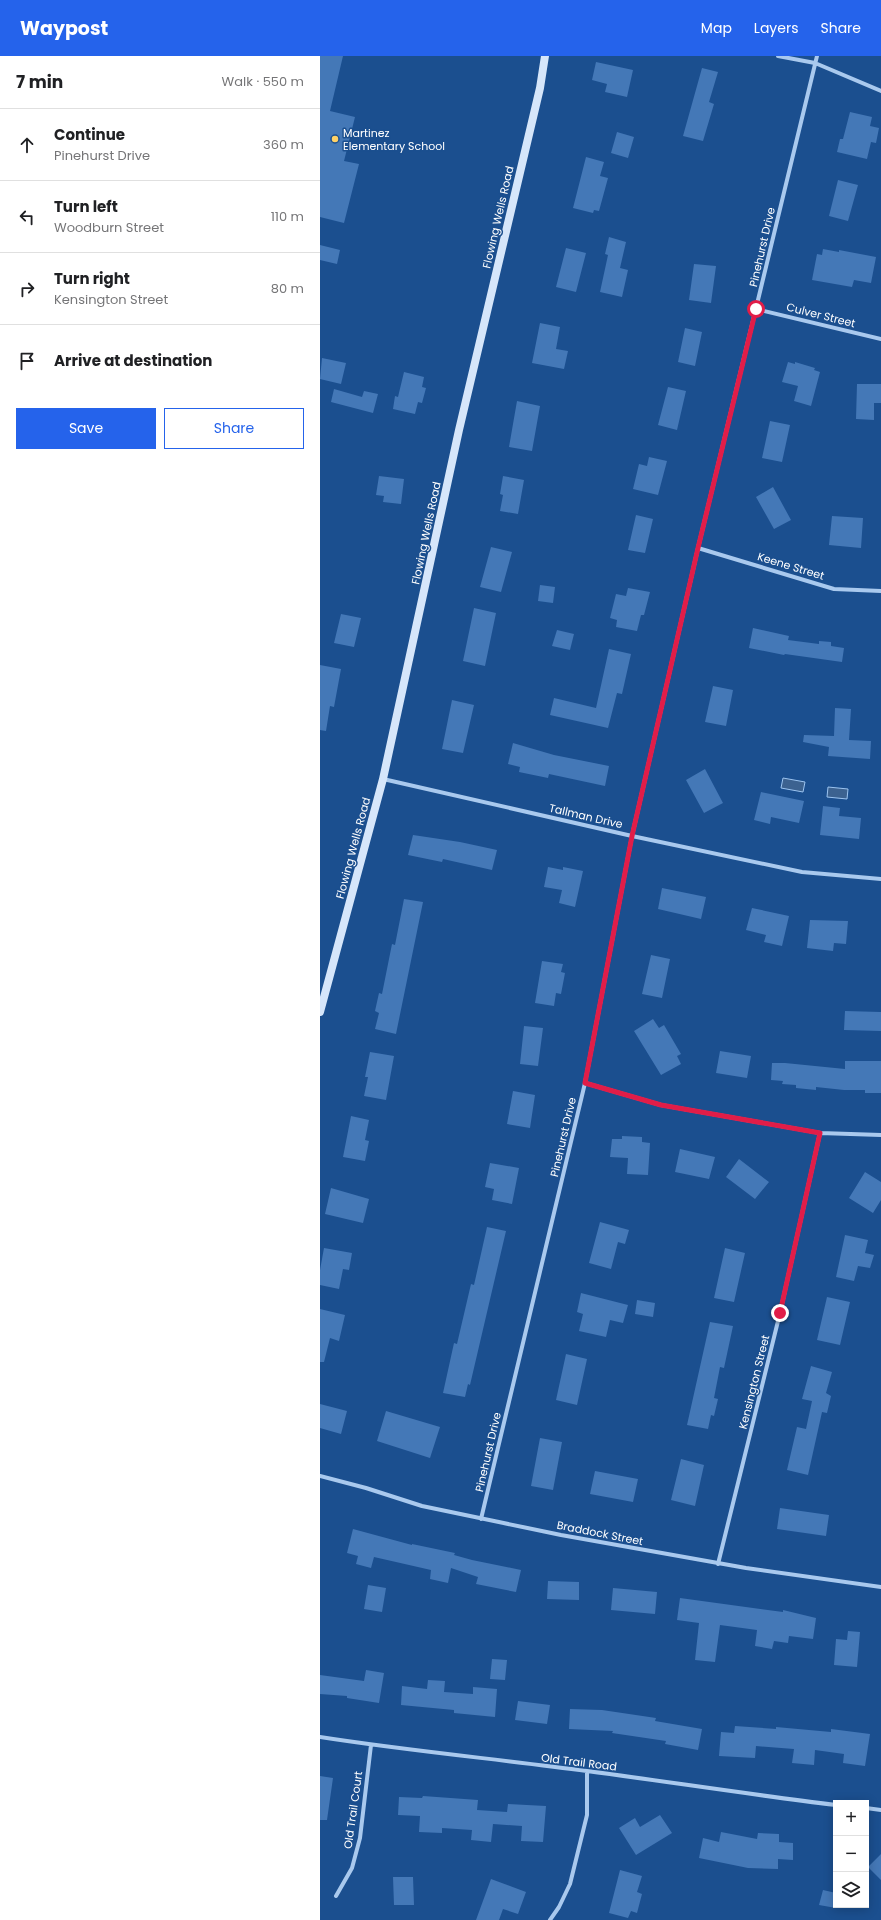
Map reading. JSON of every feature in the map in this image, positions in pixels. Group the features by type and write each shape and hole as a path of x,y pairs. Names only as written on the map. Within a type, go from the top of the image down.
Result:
{"main road":[{"name":"Flowing Wells Road","path":"320,1012 321,1001 383,779 459,430 540,88 546,56"}],"street":[{"path":"778,56 815,63 881,91"},
{"name":"Pinehurst Drive","path":"481,1519 585,1083 632,836 698,548 817,56"},
{"name":"Culver Street","path":"756,309 881,339"},
{"name":"Keene Street","path":"698,548 834,589 881,591"},
{"name":"Tallman Drive","path":"383,779 632,836 802,872 881,879"},
{"path":"585,1083 661,1105 820,1133 881,1135"},
{"name":"Kensington Street","path":"718,1564 780,1313 820,1133"},
{"name":"Braddock Street","path":"320,1476 366,1488 422,1506 481,1519 718,1564 881,1587"},
{"name":"Old Trail Road","path":"320,1737 371,1745 587,1771 734,1793 833,1805"},
{"name":"Old Trail Court","path":"336,1896 352,1868 360,1838 371,1745"},
{"path":"550,1920 559,1908 570,1884 574,1868 587,1815 587,1771"},
{"path":"869,1808 881,1810"}],"water":[{"path":"783,778 805,782 803,792 781,788"},
{"path":"828,787 848,789 847,799 827,797"}],"building":[{"name":"Martinez Elementary School","path":"320,56 343,56 330,111 355,117 344,161 359,164 344,223 320,217"},
{"path":"596,62 633,70 627,97 605,92 607,84 592,80"},
{"path":"702,68 718,72 709,102 714,104 703,141 683,136"},
{"path":"850,112 872,117 870,126 879,128 876,143 871,142 867,159 837,152 840,139 843,139"},
{"path":"617,132 634,137 628,158 611,153"},
{"path":"586,157 604,162 600,176 608,178 599,211 594,210 593,213 573,208"},
{"path":"838,180 858,185 848,221 829,216"},
{"path":"609,237 626,242 620,268 628,270 622,297 600,292 608,255 605,254"},
{"path":"320,245 340,250 337,264 320,260"},
{"path":"566,248 586,253 576,292 556,287"},
{"path":"823,249 839,252 839,250 876,257 871,283 854,280 852,287 812,280 817,254 822,255"},
{"path":"694,264 716,266 711,303 689,300"},
{"path":"540,323 560,327 556,349 568,351 564,369 532,363"},
{"path":"685,328 702,332 695,366 678,362"},
{"path":"322,358 346,363 341,384 320,379"},
{"path":"788,362 795,364 795,362 815,368 814,370 820,372 811,406 794,401 798,386 782,382"},
{"path":"404,372 424,377 422,387 426,388 422,403 418,402 415,414 393,409 395,396 398,397"},
{"path":"857,384 881,384 881,403 874,403 874,420 856,419"},
{"path":"668,387 686,391 677,430 658,425"},
{"path":"334,389 362,397 364,391 378,394 373,413 331,402"},
{"path":"517,401 540,406 532,451 509,447"},
{"path":"770,421 790,425 782,462 762,458"},
{"path":"649,457 667,461 658,495 633,489 639,464 647,466"},
{"path":"379,476 404,479 401,504 383,502 384,496 376,495"},
{"path":"503,476 524,480 518,514 500,511 503,495 500,494"},
{"path":"773,487 791,520 774,529 756,497"},
{"path":"636,515 653,519 645,553 628,550"},
{"path":"832,516 863,518 861,548 829,545"},
{"path":"491,547 512,552 501,592 480,587"},
{"path":"540,585 555,587 553,603 538,601"},
{"path":"628,588 650,592 644,615 641,615 637,631 616,627 617,620 610,618 616,594 626,596"},
{"path":"474,608 496,613 485,666 463,661"},
{"path":"341,614 361,618 354,647 334,643"},
{"path":"753,628 789,636 788,640 819,644 819,641 831,642 831,646 844,648 842,662 784,655 749,648"},
{"path":"557,630 574,634 570,650 552,646"},
{"path":"609,649 631,654 622,694 617,693 608,728 550,715 554,698 596,708"},
{"path":"320,665 341,669 334,707 330,706 326,731 320,730"},
{"path":"713,686 733,690 726,726 705,722"},
{"path":"452,700 474,705 463,753 442,749"},
{"path":"835,708 851,709 849,740 871,741 870,759 828,756 829,747 803,742 804,735 834,736"},
{"path":"513,743 554,755 609,766 605,786 549,774 548,778 519,772 520,767 508,764"},
{"path":"705,769 723,803 704,813 686,780"},
{"path":"761,792 804,801 799,823 771,817 770,824 754,820"},
{"path":"823,806 840,808 839,816 861,818 859,839 820,835"},
{"path":"413,835 460,842 497,850 492,870 443,859 442,862 408,855"},
{"path":"548,867 563,870 563,867 583,871 575,907 559,903 562,890 544,887"},
{"path":"662,888 706,897 701,919 658,909"},
{"path":"404,899 423,902 396,1034 375,1029 379,1013 375,1011 379,993 382,994 392,944 395,945"},
{"path":"752,908 789,916 782,946 764,942 766,935 746,930"},
{"path":"810,920 848,921 846,944 834,943 833,951 807,948"},
{"path":"651,955 670,959 662,998 642,994"},
{"path":"542,961 563,964 561,972 565,973 561,994 556,993 554,1006 535,1003"},
{"path":"845,1011 881,1012 881,1031 844,1030"},
{"path":"653,1019 659,1028 664,1025 681,1054 677,1056 681,1064 661,1075 634,1031"},
{"path":"524,1026 543,1028 538,1066 520,1064"},
{"path":"720,1051 751,1056 747,1078 716,1073"},
{"path":"370,1052 394,1056 386,1100 364,1096 368,1077 365,1077"},
{"path":"845,1061 881,1061 881,1093 865,1093 865,1090 844,1090 816,1087 816,1090 796,1088 796,1085 782,1084 783,1081 771,1080 772,1063 845,1069"},
{"path":"513,1091 535,1095 530,1128 507,1124"},
{"path":"351,1116 369,1120 365,1140 369,1141 365,1161 343,1157"},
{"path":"622,1136 642,1137 642,1142 650,1143 648,1175 627,1174 628,1158 610,1157 612,1139 622,1139"},
{"path":"680,1149 715,1157 709,1179 675,1172"},
{"path":"739,1159 769,1182 755,1199 726,1177"},
{"path":"490,1163 519,1168 512,1204 492,1200 494,1189 485,1187"},
{"path":"865,1172 881,1182 881,1200 873,1213 849,1198"},
{"path":"331,1188 369,1199 363,1223 325,1214"},
{"path":"600,1222 629,1230 625,1244 618,1242 611,1269 589,1263"},
{"path":"487,1227 506,1231 470,1385 468,1384 465,1397 443,1393 454,1343 457,1344 471,1284 474,1285"},
{"path":"845,1235 868,1240 865,1253 874,1255 870,1268 858,1266 854,1281 836,1277"},
{"path":"324,1248 352,1253 349,1270 343,1269 339,1289 320,1285 320,1270"},
{"path":"725,1248 745,1253 734,1302 714,1298"},
{"path":"581,1293 628,1305 623,1323 610,1320 606,1337 579,1331 583,1314 577,1312"},
{"path":"827,1297 850,1302 840,1345 817,1340"},
{"path":"637,1300 655,1303 653,1317 635,1314"},
{"path":"320,1309 345,1315 339,1341 330,1338 324,1362 320,1362"},
{"path":"710,1322 733,1326 724,1368 720,1367 714,1398 718,1399 714,1416 711,1415 708,1429 687,1425"},
{"path":"566,1354 587,1359 577,1405 556,1400"},
{"path":"811,1366 832,1372 826,1393 831,1396 827,1413 822,1412 808,1475 787,1470 797,1427 806,1429 812,1401 802,1399"},
{"path":"320,1404 347,1411 341,1434 320,1428"},
{"path":"386,1411 440,1427 430,1458 377,1441"},
{"path":"540,1438 562,1442 553,1490 531,1486"},
{"path":"681,1459 704,1465 695,1506 671,1500"},
{"path":"595,1471 638,1479 633,1502 590,1494"},
{"path":"780,1508 829,1515 826,1536 777,1529"},
{"path":"353,1529 412,1545 455,1553 454,1555 472,1560 521,1570 516,1592 476,1584 478,1577 451,1568 448,1583 430,1579 431,1570 374,1557 371,1568 356,1564 358,1556 347,1553"},
{"path":"548,1581 579,1582 579,1600 547,1599"},
{"path":"368,1585 386,1588 382,1612 364,1609"},
{"path":"613,1588 657,1592 655,1614 611,1610"},
{"path":"680,1598 783,1612 783,1610 816,1618 813,1639 789,1636 788,1643 774,1641 772,1649 755,1646 757,1630 720,1625 715,1662 695,1660 699,1623 677,1620"},
{"path":"848,1631 860,1632 857,1667 834,1665 836,1639 847,1640"},
{"path":"492,1659 507,1660 505,1680 490,1679"},
{"path":"366,1670 384,1673 379,1703 347,1698 347,1696 320,1694 320,1675 364,1681"},
{"path":"428,1680 445,1681 444,1692 473,1694 473,1687 497,1689 495,1717 454,1713 454,1710 401,1705 402,1686 427,1689"},
{"path":"518,1701 550,1705 547,1724 515,1720"},
{"path":"570,1709 602,1710 656,1718 655,1721 702,1729 698,1750 665,1744 666,1741 612,1733 613,1731 569,1729"},
{"path":"735,1726 776,1729 776,1727 831,1732 831,1729 870,1734 865,1766 843,1763 844,1754 815,1750 814,1765 792,1763 794,1749 756,1746 755,1758 719,1756 721,1732 734,1733"},
{"path":"320,1776 333,1778 327,1820 320,1820"},
{"path":"423,1796 478,1800 477,1810 507,1812 508,1804 546,1806 543,1842 521,1841 522,1826 493,1824 491,1842 471,1840 472,1830 442,1828 442,1833 419,1832 420,1816 398,1815 399,1797 422,1798"},
{"path":"660,1815 672,1833 636,1855 619,1828 635,1818 640,1827"},
{"path":"721,1832 757,1839 758,1833 779,1834 779,1842 793,1843 793,1860 778,1859 778,1869 748,1868 699,1858 703,1838 719,1842"},
{"path":"881,1854 881,1880 869,1868 869,1866"},
{"path":"620,1870 642,1876 637,1892 642,1894 637,1913 631,1911 628,1918 609,1913"},
{"path":"393,1877 413,1877 414,1905 394,1905"},
{"path":"491,1879 526,1892 518,1914 503,1909 499,1920 476,1920"},
{"path":"823,1890 833,1892 833,1907 819,1905"}],"place":[{"name":"Martinez Elementary School","path":"335,139"}],"route":[{"path":"756,309 698,548 632,836 585,1083 661,1105 820,1133 780,1313"}]}
